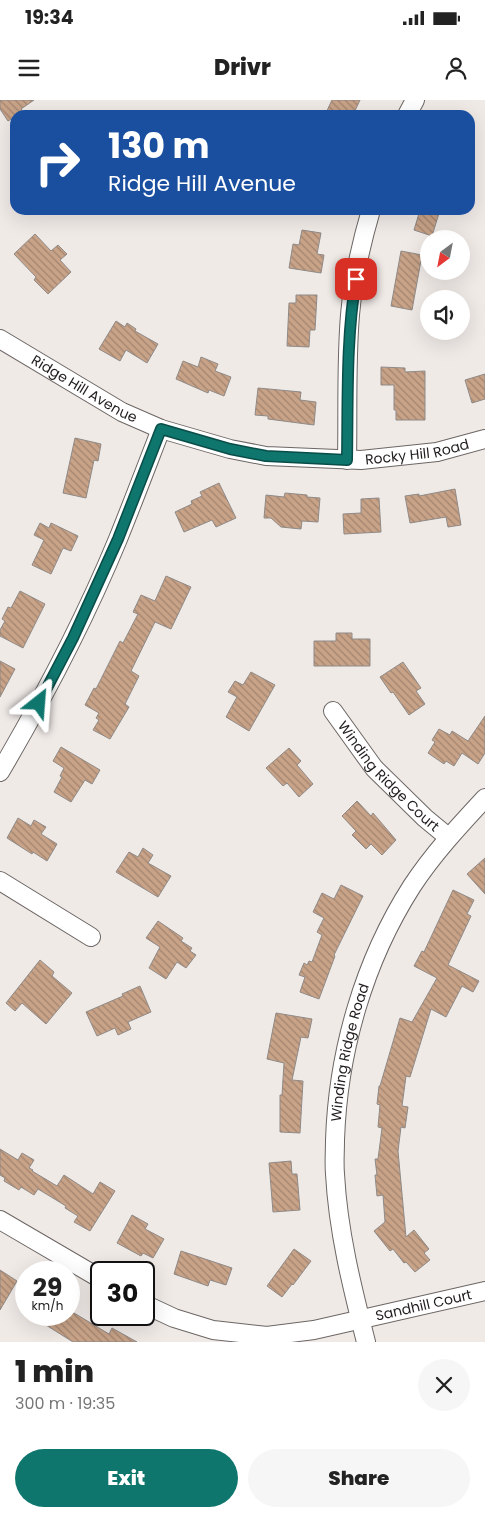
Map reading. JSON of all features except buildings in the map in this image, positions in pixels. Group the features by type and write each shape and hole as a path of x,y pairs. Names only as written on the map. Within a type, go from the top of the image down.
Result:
{"street":[{"path":"347,460 350,313 361,245 370,215"},
{"name":"Ridge Hill Avenue","path":"0,339 122,412 161,429 230,449 266,456 347,460"},
{"path":"0,772 22,735 73,638 118,539 161,429"},
{"name":"Rocky Hill Road","path":"347,460 437,452 485,438"},
{"name":"Winding Ridge Court","path":"333,711 374,768 425,818 448,837"},
{"name":"Winding Ridge Road","path":"366,1342 342,1242 334,1174 336,1111 344,1058 354,1013 382,941 412,886 448,837 485,798"},
{"path":"0,881 91,937"},
{"path":"0,1220 90,1273"},
{"name":"Sandhill Court","path":"155,1309 174,1318 213,1330 267,1336 314,1330 485,1291"}],"route":[{"path":"39,703 73,638 118,539 161,429 230,449 266,456 347,460 350,313 356,279"}]}
